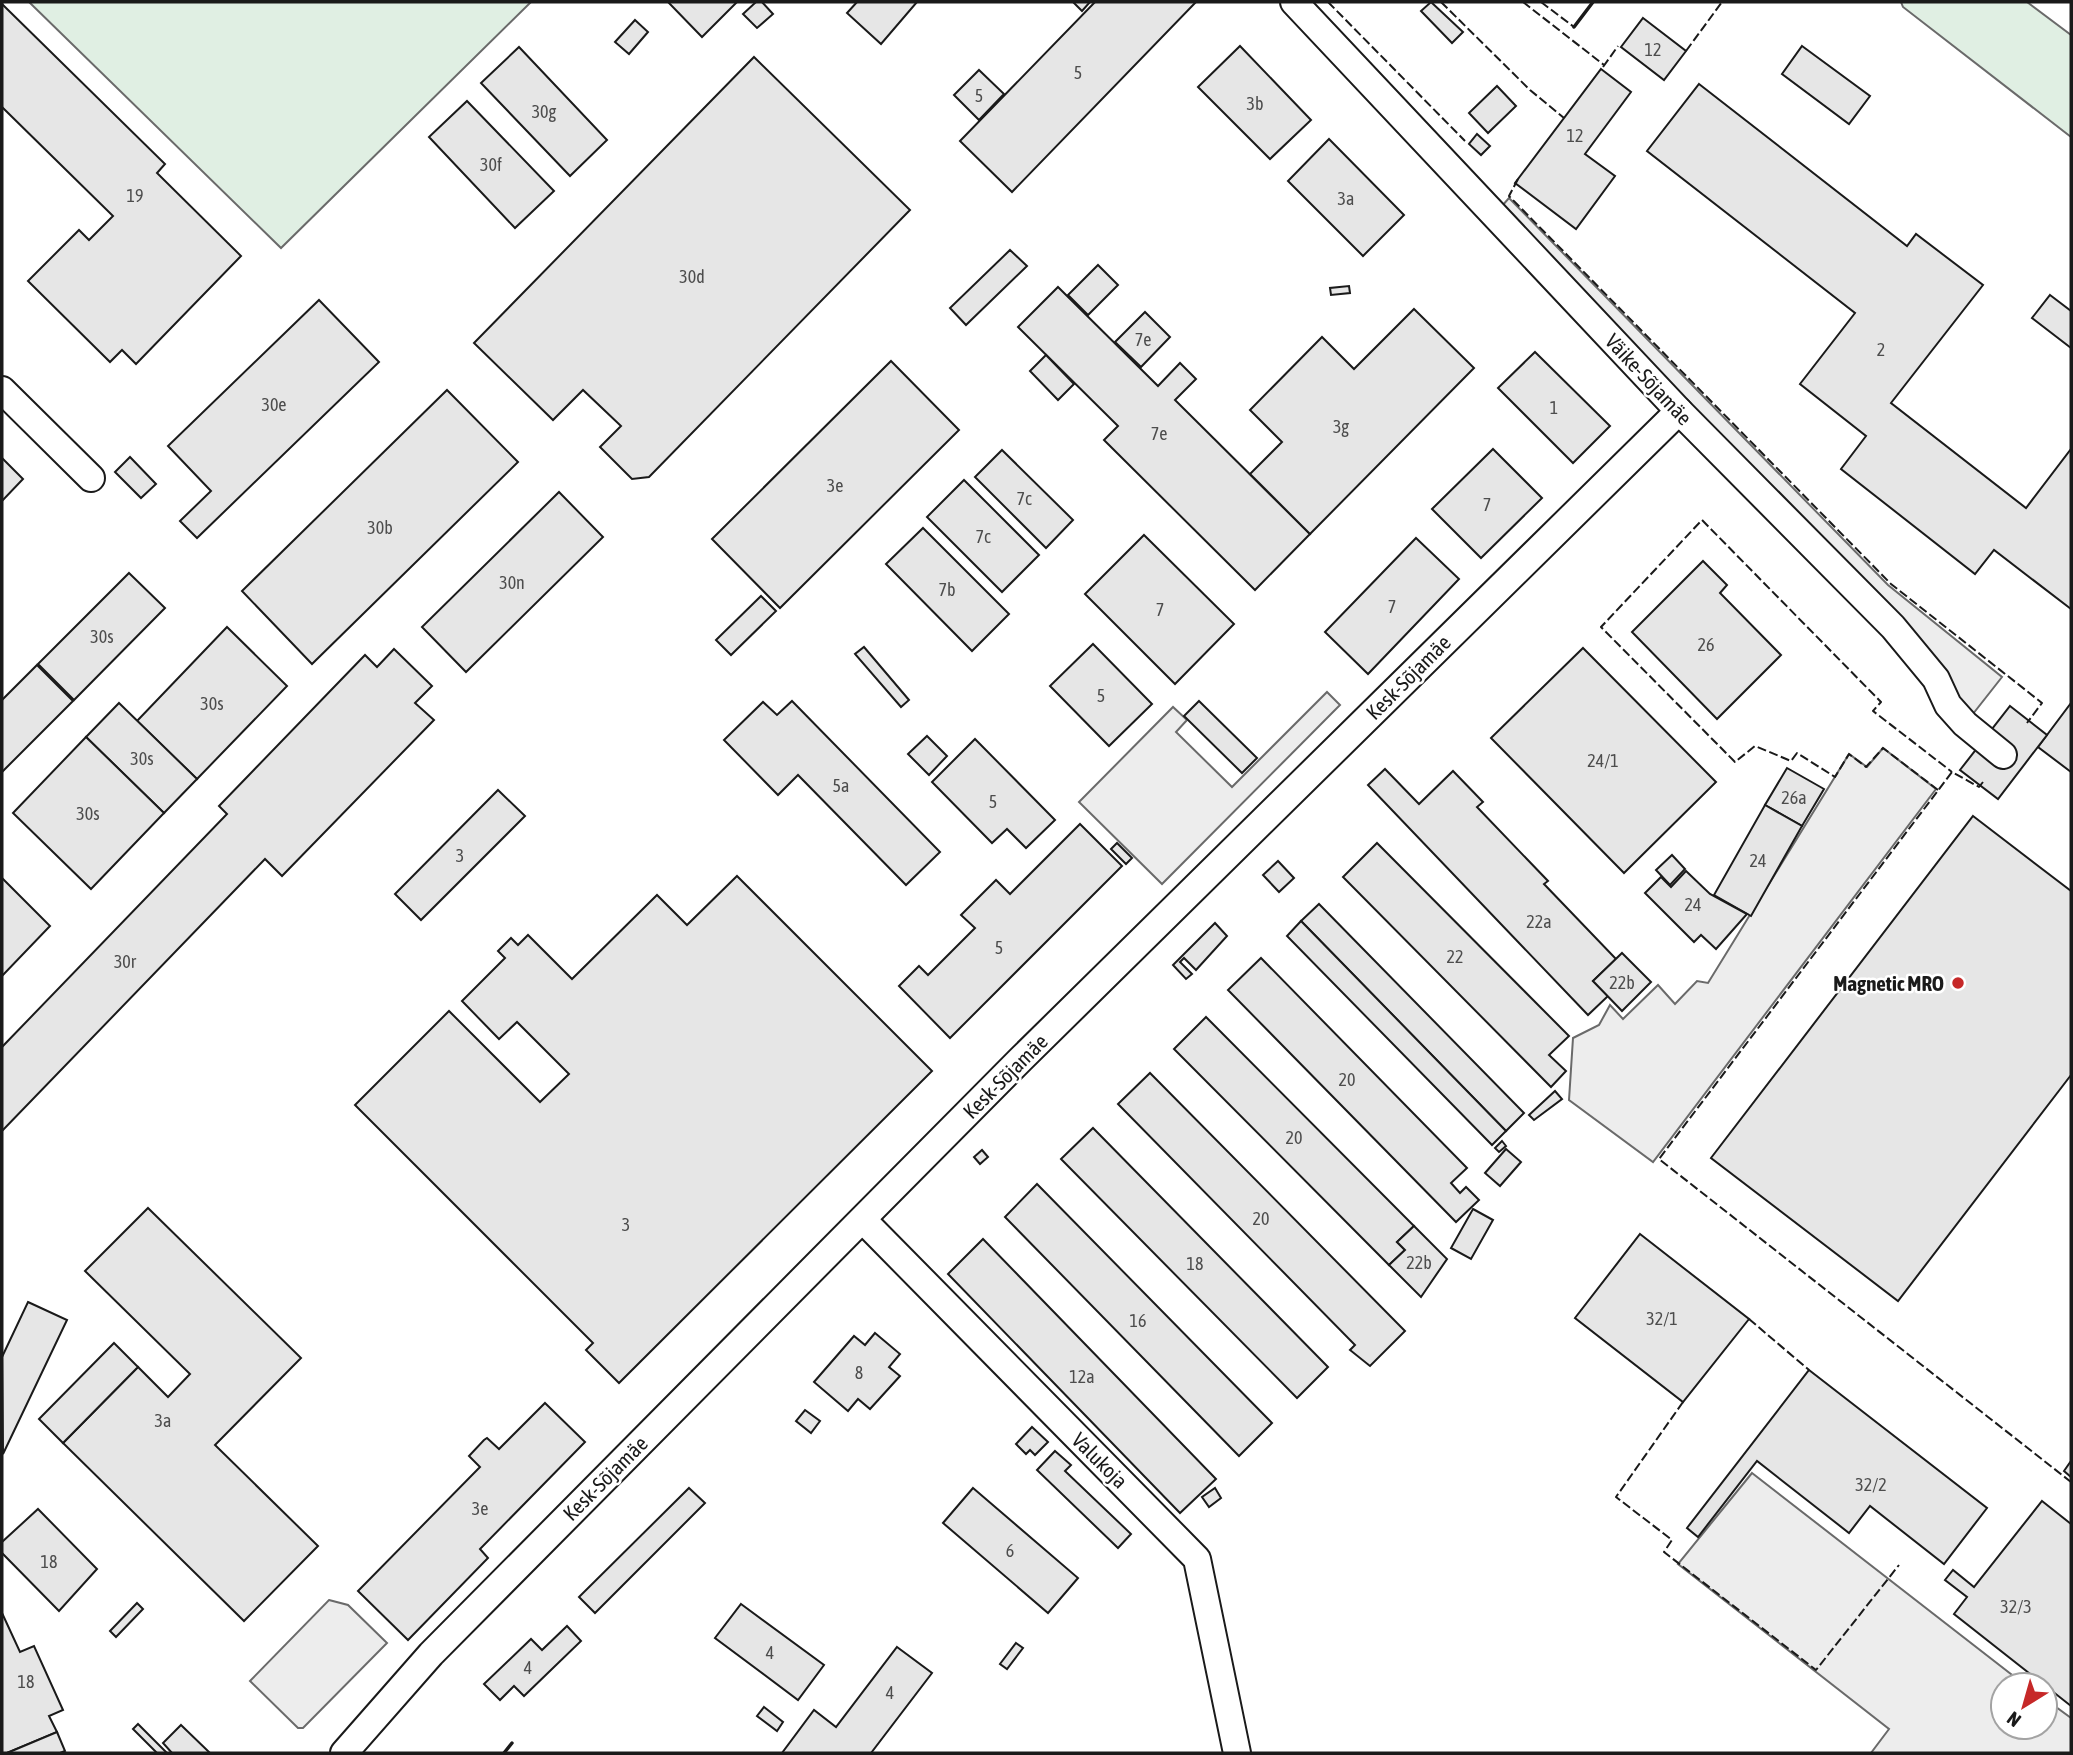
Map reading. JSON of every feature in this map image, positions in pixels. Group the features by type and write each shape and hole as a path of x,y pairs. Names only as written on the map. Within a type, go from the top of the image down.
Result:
{"street":[{"name":"Väike-Sõjamäe","path":"1294,2 1679,411 1893,627 1936,679 1948,705 1965,724 2003,755"},
{"path":"2,390 91,478"},
{"name":"Kesk-Sõjamäe","path":"344,1753 430,1654 1030,1050 1679,411"},
{"name":"Valukoja","path":"863,1220 1197,1559 1237,1753"}],"green space":[{"path":"29,2 531,2 281,248"},
{"path":"1901,2 2027,2 2071,35 2071,137 1903,7"}],"shaded area":[{"path":"1509,198 1888,585 2002,677 1965,724 1494,215"},
{"path":"1327,692 1340,705 1162,884 1079,802 1173,707 1187,720 1176,732 1232,787"},
{"path":"1883,748 1936,789 1653,1162 1569,1100 1573,1038 1599,1025 1610,1005 1623,1019 1658,985 1675,1004 1697,981 1708,983 1849,754 1867,767"},
{"path":"1752,1473 2007,1671 1989,1671 1989,1741 2059,1741 2059,1709 2071,1718 2071,1753 1871,1753 1889,1729 1678,1564"},
{"path":"329,1600 348,1605 387,1643 303,1728 298,1728 250,1681"}],"building":[{"path":"668,2 737,2 702,37"},
{"path":"756,2 762,2 773,14 757,28 743,14"},
{"path":"857,2 917,2 881,44 847,13"},
{"path":"1073,2 1090,2 1082,11"},
{"path":"1095,2 1196,2 1012,192 960,141"},
{"path":"1431,2 1463,32 1452,43 1421,11"},
{"path":"2,4 165,164 157,173 241,256 136,364 122,350 110,362 28,281 79,230 89,240 113,216 2,107"},
{"path":"1643,18 1686,51 1664,80 1621,47"},
{"path":"635,20 648,32 629,54 615,42"},
{"path":"1240,46 1311,120 1270,159 1198,87"},
{"path":"1802,46 1870,96 1849,124 1782,74"},
{"path":"519,47 607,140 570,176 481,83"},
{"path":"754,57 910,210 649,477 632,479 600,447 621,426 583,390 553,420 474,343"},
{"path":"1601,69 1631,92 1585,154 1615,176 1576,229 1515,183"},
{"path":"979,70 1004,94 979,120 954,95"},
{"path":"1699,84 1907,246 1916,234 1983,285 1891,403 2026,508 2071,449 2071,609 1994,550 1975,574 1841,469 1866,436 1800,384 1855,313 1647,151"},
{"path":"1497,86 1516,106 1488,133 1469,113"},
{"path":"467,101 554,191 515,228 429,137"},
{"path":"1477,134 1490,146 1481,155 1469,144"},
{"path":"1329,139 1404,215 1363,256 1288,181"},
{"path":"1010,250 1027,266 966,325 950,308"},
{"path":"1098,265 1118,285 1088,315 1068,295"},
{"path":"1349,286 1350,293 1331,295 1330,288"},
{"path":"1058,287 1158,386 1180,363 1196,379 1175,400 1310,534 1255,590 1104,440 1118,426 1018,327"},
{"path":"2050,295 2071,311 2071,348 2032,318"},
{"path":"319,300 379,362 197,538 180,521 211,491 168,446"},
{"path":"1414,309 1474,368 1310,534 1250,474 1282,442 1250,410 1322,337 1354,369"},
{"path":"1145,312 1170,337 1141,367 1115,342"},
{"path":"1535,352 1610,426 1573,463 1498,388"},
{"path":"1046,355 1074,384 1058,400 1030,371"},
{"path":"891,361 959,430 780,608 712,539"},
{"path":"447,390 518,462 312,664 242,591"},
{"path":"1493,449 1542,498 1481,558 1432,509"},
{"path":"1002,450 1073,520 1046,548 975,477"},
{"path":"130,457 156,484 141,498 115,472"},
{"path":"2,458 23,479 2,501"},
{"path":"964,480 1039,555 1002,592 927,517"},
{"path":"559,492 603,537 466,672 422,627"},
{"path":"923,528 1009,614 972,651 886,564"},
{"path":"1144,535 1234,624 1175,684 1085,594"},
{"path":"1416,538 1459,579 1368,674 1325,632"},
{"path":"1703,561 1727,585 1720,593 1781,655 1717,719 1632,632"},
{"path":"129,573 165,608 74,700 38,664"},
{"path":"761,596 776,611 731,655 716,640"},
{"path":"227,627 287,686 197,779 137,721"},
{"path":"1093,644 1152,704 1109,746 1050,686"},
{"path":"864,647 909,700 901,707 855,654"},
{"path":"1583,648 1716,782 1624,873 1491,738"},
{"path":"394,649 432,686 415,703 434,720 282,876 265,859 2,1131 2,1047 227,814 219,806 365,655 377,667"},
{"path":"37,665 73,701 2,772 2,700"},
{"path":"792,701 940,852 906,885 798,775 778,795 724,740 763,702 777,715"},
{"path":"1199,701 1257,758 1242,773 1184,716"},
{"path":"119,703 197,779 164,813 86,737"},
{"path":"2071,703 2071,772 2038,747"},
{"path":"2010,706 2047,735 1998,799 1960,770"},
{"path":"927,736 947,756 929,775 908,754"},
{"path":"86,737 164,813 91,889 13,813"},
{"path":"975,739 1055,820 1026,848 1007,829 992,843 932,782"},
{"path":"1787,768 1824,789 1802,826 1765,805"},
{"path":"1385,769 1419,804 1453,771 1483,802 1477,807 1548,881 1544,884 1616,959 1593,981 1608,996 1588,1015 1368,785"},
{"path":"498,790 525,816 421,920 395,894"},
{"path":"1765,805 1802,826 1751,916 1714,895"},
{"name":"Magnetic MRO","path":"1973,816 2071,891 2071,1075 1898,1301 1711,1158"},
{"path":"1080,824 1122,866 950,1038 899,986 919,966 928,975 975,928 961,915 996,880 1010,894"},
{"path":"1117,843 1132,858 1126,864 1111,849"},
{"path":"1377,843 1569,1036 1549,1055 1566,1071 1551,1087 1343,877"},
{"path":"1672,855 1685,869 1670,885 1656,870"},
{"path":"1278,861 1294,878 1279,892 1263,875"},
{"path":"1686,871 1710,894 1747,914 1716,949 1701,935 1694,942 1645,893 1661,877 1671,887"},
{"path":"737,876 932,1071 619,1383 586,1350 593,1343 355,1105 449,1011 540,1102 569,1074 517,1022 499,1039 462,1001 505,958 498,951 511,938 518,945 528,935 572,979 657,895 687,925"},
{"path":"2,878 50,926 2,976"},
{"path":"1319,904 1524,1113 1506,1131 1301,921"},
{"path":"1301,921 1506,1131 1492,1145 1287,936"},
{"path":"1215,923 1227,936 1196,970 1184,958 1180,962 1192,974 1186,979 1173,965"},
{"path":"1622,953 1651,982 1622,1011 1593,981"},
{"path":"1261,958 1467,1168 1451,1183 1460,1193 1466,1187 1479,1200 1456,1222 1228,990"},
{"path":"1206,1017 1414,1226 1397,1242 1405,1250 1389,1265 1174,1049"},
{"path":"1150,1073 1405,1331 1370,1366 1350,1350 1355,1345 1118,1104"},
{"path":"1555,1091 1562,1099 1534,1120 1529,1115"},
{"path":"1093,1128 1328,1367 1297,1398 1061,1159"},
{"path":"1502,1141 1506,1146 1499,1152 1495,1148"},
{"path":"1506,1149 1521,1162 1500,1186 1485,1173"},
{"path":"982,1150 988,1157 980,1164 974,1157"},
{"path":"1037,1184 1272,1423 1239,1456 1005,1217"},
{"path":"148,1208 301,1358 215,1445 318,1546 244,1621 63,1443 138,1367 168,1397 190,1374 85,1271"},
{"path":"1473,1209 1493,1220 1471,1259 1451,1248"},
{"path":"1414,1226 1447,1259 1421,1297 1389,1265 1405,1250 1397,1242"},
{"path":"1640,1234 1749,1319 1683,1402 1575,1318"},
{"path":"983,1239 1216,1479 1180,1513 948,1274"},
{"path":"28,1302 67,1320 3,1454 2,1357"},
{"path":"875,1333 900,1354 889,1367 900,1376 870,1409 858,1399 848,1411 814,1382 854,1336 865,1345"},
{"path":"114,1343 138,1367 63,1443 39,1419"},
{"path":"1809,1370 1987,1508 1944,1564 1870,1506 1849,1533 1757,1461 1698,1537 1687,1528"},
{"path":"545,1403 585,1442 480,1549 488,1558 408,1640 358,1591 480,1467 469,1456 484,1440 487,1438 499,1449"},
{"path":"805,1410 820,1421 811,1433 796,1421"},
{"path":"1032,1427 1048,1442 1035,1455 1030,1450 1026,1454 1016,1444"},
{"path":"1055,1451 1071,1465 1065,1471 1131,1534 1118,1548 1037,1470"},
{"path":"2071,1461 2071,1477 2064,1471"},
{"path":"689,1488 705,1503 595,1613 579,1597"},
{"path":"973,1488 1078,1578 1048,1613 943,1523"},
{"path":"1215,1488 1221,1498 1209,1507 1202,1497"},
{"path":"2042,1501 2071,1524 2071,1706 2059,1697 2059,1671 2026,1671 1954,1614 1967,1597 1945,1580 1953,1570 1974,1587"},
{"path":"38,1509 97,1569 59,1611 2,1553 2,1542"},
{"path":"137,1603 143,1609 116,1637 110,1631"},
{"path":"741,1604 824,1665 798,1700 715,1638"},
{"path":"2,1613 20,1652 34,1646 63,1710 49,1716 57,1732 7,1753 2,1753"},
{"path":"567,1626 581,1641 524,1696 514,1686 500,1700 484,1684 531,1639 542,1650"},
{"path":"1016,1643 1023,1648 1007,1669 1000,1664"},
{"path":"897,1647 932,1673 871,1753 782,1753 814,1710 836,1727"},
{"path":"764,1707 783,1722 777,1731 757,1716"},
{"path":"138,1724 165,1753 157,1753 133,1729"},
{"path":"181,1725 210,1753 172,1753 163,1743"},
{"path":"57,1732 65,1751 7,1753"}],"fence":[{"path":"1328,2 1465,141"},
{"path":"1441,2 1530,90 1564,118"},
{"path":"1523,2 1604,65"},
{"path":"1541,2 1574,27"},
{"path":"1686,51 1722,2"},
{"path":"1603,67 1618,46"},
{"path":"1518,179 1509,196 1891,584 2042,703 2027,723"},
{"path":"1938,790 1883,748 1866,767 1849,754 1835,777 1797,753 1791,761 1755,746 1735,762 1601,627 1702,520 1881,702 1873,711 1952,772"},
{"path":"1983,782 1979,787 1952,772 1659,1159 2071,1482"},
{"path":"1749,1319 1809,1370"},
{"path":"1683,1402 1616,1497 1672,1540 1664,1552 1816,1670 1899,1565"}],"wall":[{"path":"1574,27 1593,2"},
{"path":"504,1753 512,1743"}],"place":[{"name":"Magnetic MRO","path":"1958,983"}]}
